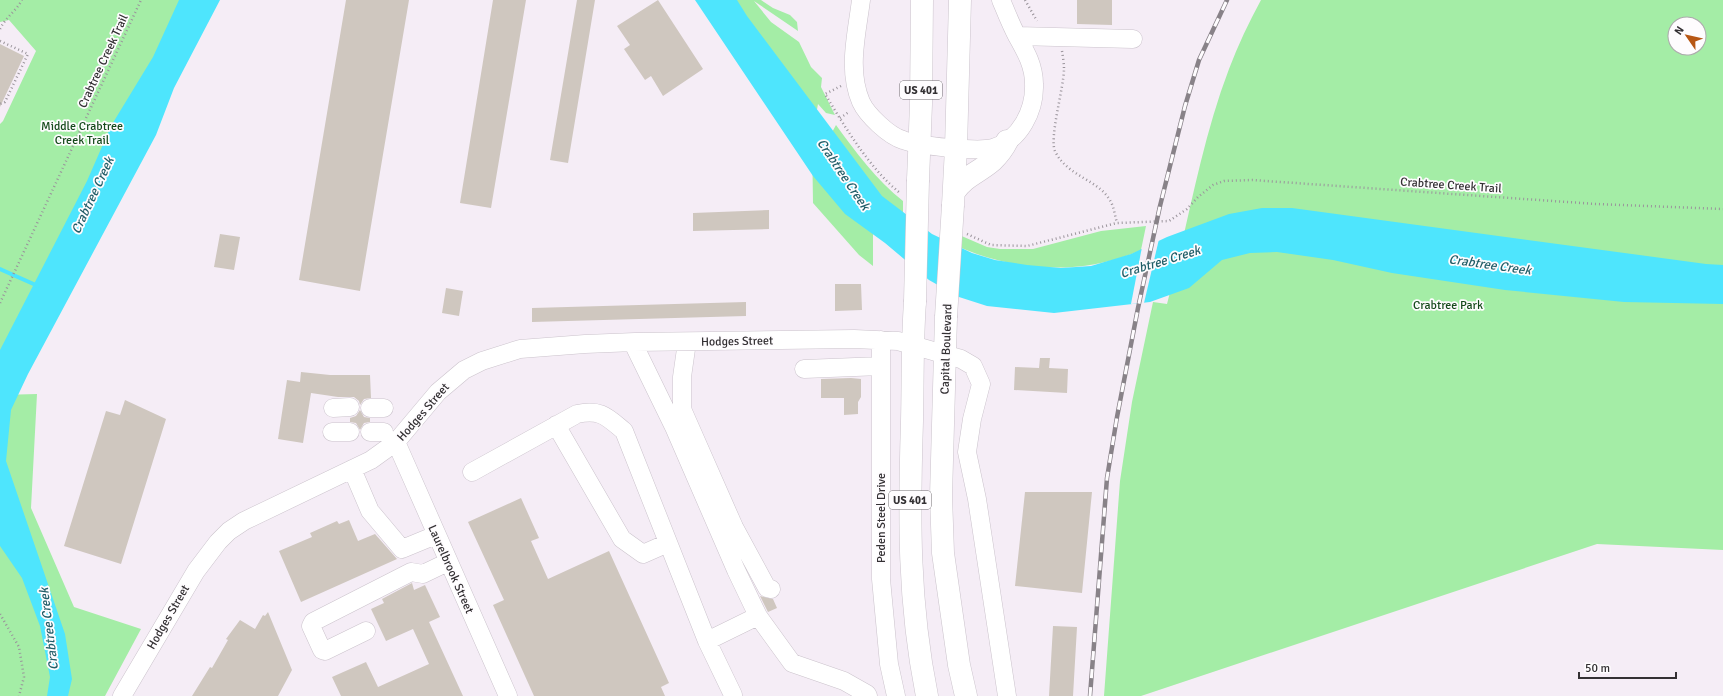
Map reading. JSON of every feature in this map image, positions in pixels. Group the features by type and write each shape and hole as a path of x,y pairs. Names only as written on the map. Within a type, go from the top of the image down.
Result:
{"main road":[{"name":"Capital Boulevard","path":"922,0 937,146 953,199 946,317 941,496 944,553 959,665 966,696"},
{"name":"Capital Boulevard","path":"927,696 916,632 912,584 910,510 918,180 937,146 960,0"},
{"path":"953,199 963,181 991,162 1008,141"}],"street":[{"path":"861,0 854,63 855,81 862,103 882,127 892,135 904,141 937,146 992,148 1008,141 1023,124 1030,113 1033,100 1033,72 1029,58 1017,36 1001,0"},
{"path":"1017,36 1133,39"},
{"name":"Hodges Street","path":"122,696 190,579 218,542 229,531 244,521 384,452 383,436 464,370 482,361 520,349 543,346 687,342 881,340 898,341 961,359 973,366 981,384 972,419 967,452 977,498 1006,696"},
{"name":"Peden Steel Drive","path":"881,340 881,579 890,664 896,696"},
{"path":"687,342 682,377 682,409 698,449 737,534 760,578 767,588 771,589"},
{"path":"633,343 674,427 736,570 758,616 792,663 844,681 868,694 868,696"},
{"path":"804,369 881,366"},
{"path":"472,472 577,414 596,412 624,431 707,641 733,695"},
{"path":"556,425 622,539 643,554 668,543"},
{"name":"Laurelbrook Street","path":"383,436 436,536 508,696"},
{"path":"352,469 370,511 402,549 436,536"},
{"path":"366,631 325,651 322,650 311,626 313,622 411,572 423,574 448,562"},
{"path":"707,641 758,616"}],"path":[{"path":"0,29 3,22 11,15 22,0"},
{"name":"Crabtree Creek Trail","path":"0,303 141,0"},
{"path":"1026,0 1039,24"},
{"path":"961,231 991,245 1027,246 1117,223 1111,202 1100,189 1075,174 1061,162 1054,149 1055,128 1064,69 1061,46 1057,38"},
{"path":"0,41 28,54 5,102 0,104"},
{"path":"842,86 825,94 854,140 892,186 904,196"},
{"name":"Crabtree Creek Trail","path":"1117,223 1169,222 1187,209 1198,197 1213,185 1224,181 1252,180 1596,204 1723,209"},
{"path":"0,614 19,647 24,677 19,696"}],"green space":[{"name":"Middle Crabtree Creek Trail","path":"0,0 203,0 0,394 0,124 3,121 36,51 9,20 0,22"},
{"path":"710,0 761,0 773,8 790,15 797,22 798,31 754,1 771,22 799,42 811,67 822,78 821,87 835,115 826,113 818,104 812,137"},
{"name":"Crabtree Park","path":"1261,0 1723,0 1723,550 1597,544 1141,696 1104,696 1120,481 1132,402 1153,302 1167,304 1210,127 1232,60"},
{"path":"836,125 875,175 903,201 903,213 884,205 830,136"},
{"path":"812,137 873,210 873,266 859,255 813,203"},
{"path":"1146,226 1141,250 1096,264 1073,267 1049,268 1025,266 979,255 957,246 957,234 987,247 1000,249 1033,249 1101,231"},
{"path":"37,394 31,508 74,607 141,629 105,696 0,696 0,395"}],"water":[{"name":"Crabtree Creek","path":"179,0 220,0 174,88 156,135 28,374 11,410 6,461 65,634 72,679 68,696 47,696 50,677 40,626 22,578 0,546 0,350 87,181 111,126 153,57"},
{"name":"Crabtree Creek","path":"695,0 737,0 747,16 882,196 932,234 972,253 995,260 1061,268 1091,266 1131,254 1167,237 1229,214 1262,208 1292,208 1706,264 1723,265 1723,304 1624,302 1505,290 1392,273 1333,260 1277,252 1250,253 1222,260 1189,288 1150,302 1054,313 987,306 959,297 929,280 885,243 845,214 813,176"}],"pier":[{"path":"1159,239 1144,303 1131,304 1142,247"}],"building":[{"path":"346,0 409,0 360,291 299,280"},
{"path":"493,0 526,0 491,208 460,203"},
{"path":"577,0 595,0 568,163 550,160"},
{"path":"658,0 703,69 663,96 651,76 645,80 624,49 630,45 617,26"},
{"path":"1077,0 1112,0 1112,25 1077,24"},
{"path":"0,44 24,56 0,107"},
{"path":"769,210 769,229 693,231 693,213"},
{"path":"220,234 240,237 234,270 214,267"},
{"path":"835,284 861,284 862,310 835,311"},
{"path":"446,288 463,291 459,316 442,313"},
{"path":"746,302 746,316 532,322 532,308"},
{"path":"1040,358 1050,358 1049,368 1068,369 1067,393 1014,390 1015,367 1039,368"},
{"path":"301,372 330,375 370,375 371,398 364,399 360,405 359,401 354,397 338,397 311,393 303,443 278,439 287,380 300,382"},
{"path":"821,379 861,379 861,397 858,402 858,414 844,415 844,398 821,398"},
{"path":"125,400 166,419 121,564 64,546 106,411 120,415"},
{"path":"360,410 364,417 370,418 370,422 364,423 360,430 356,423 350,422 350,418 356,416"},
{"path":"1025,492 1092,492 1082,593 1015,586"},
{"path":"521,498 539,538 531,541 548,579 609,551 669,683 661,687 665,696 534,696 493,605 504,600 468,522"},
{"path":"349,520 358,541 375,534 397,559 301,602 279,551 312,537 310,533 337,521 339,524"},
{"path":"412,583 414,590 425,585 440,617 429,622 463,696 341,696 332,677 366,662 378,687 429,664 413,629 386,641 371,609 384,603 382,599"},
{"path":"760,596 773,599 777,608 768,612"},
{"path":"268,612 292,670 278,696 192,696 210,667 212,668 228,640 226,639 240,620 255,629 263,615 265,616"},
{"path":"1053,626 1077,627 1073,696 1049,696"}],"waterway":[{"path":"0,269 38,286"}],"railway":[{"path":"1090,696 1107,478 1138,308 1160,206 1185,106 1199,60 1227,0"}]}
